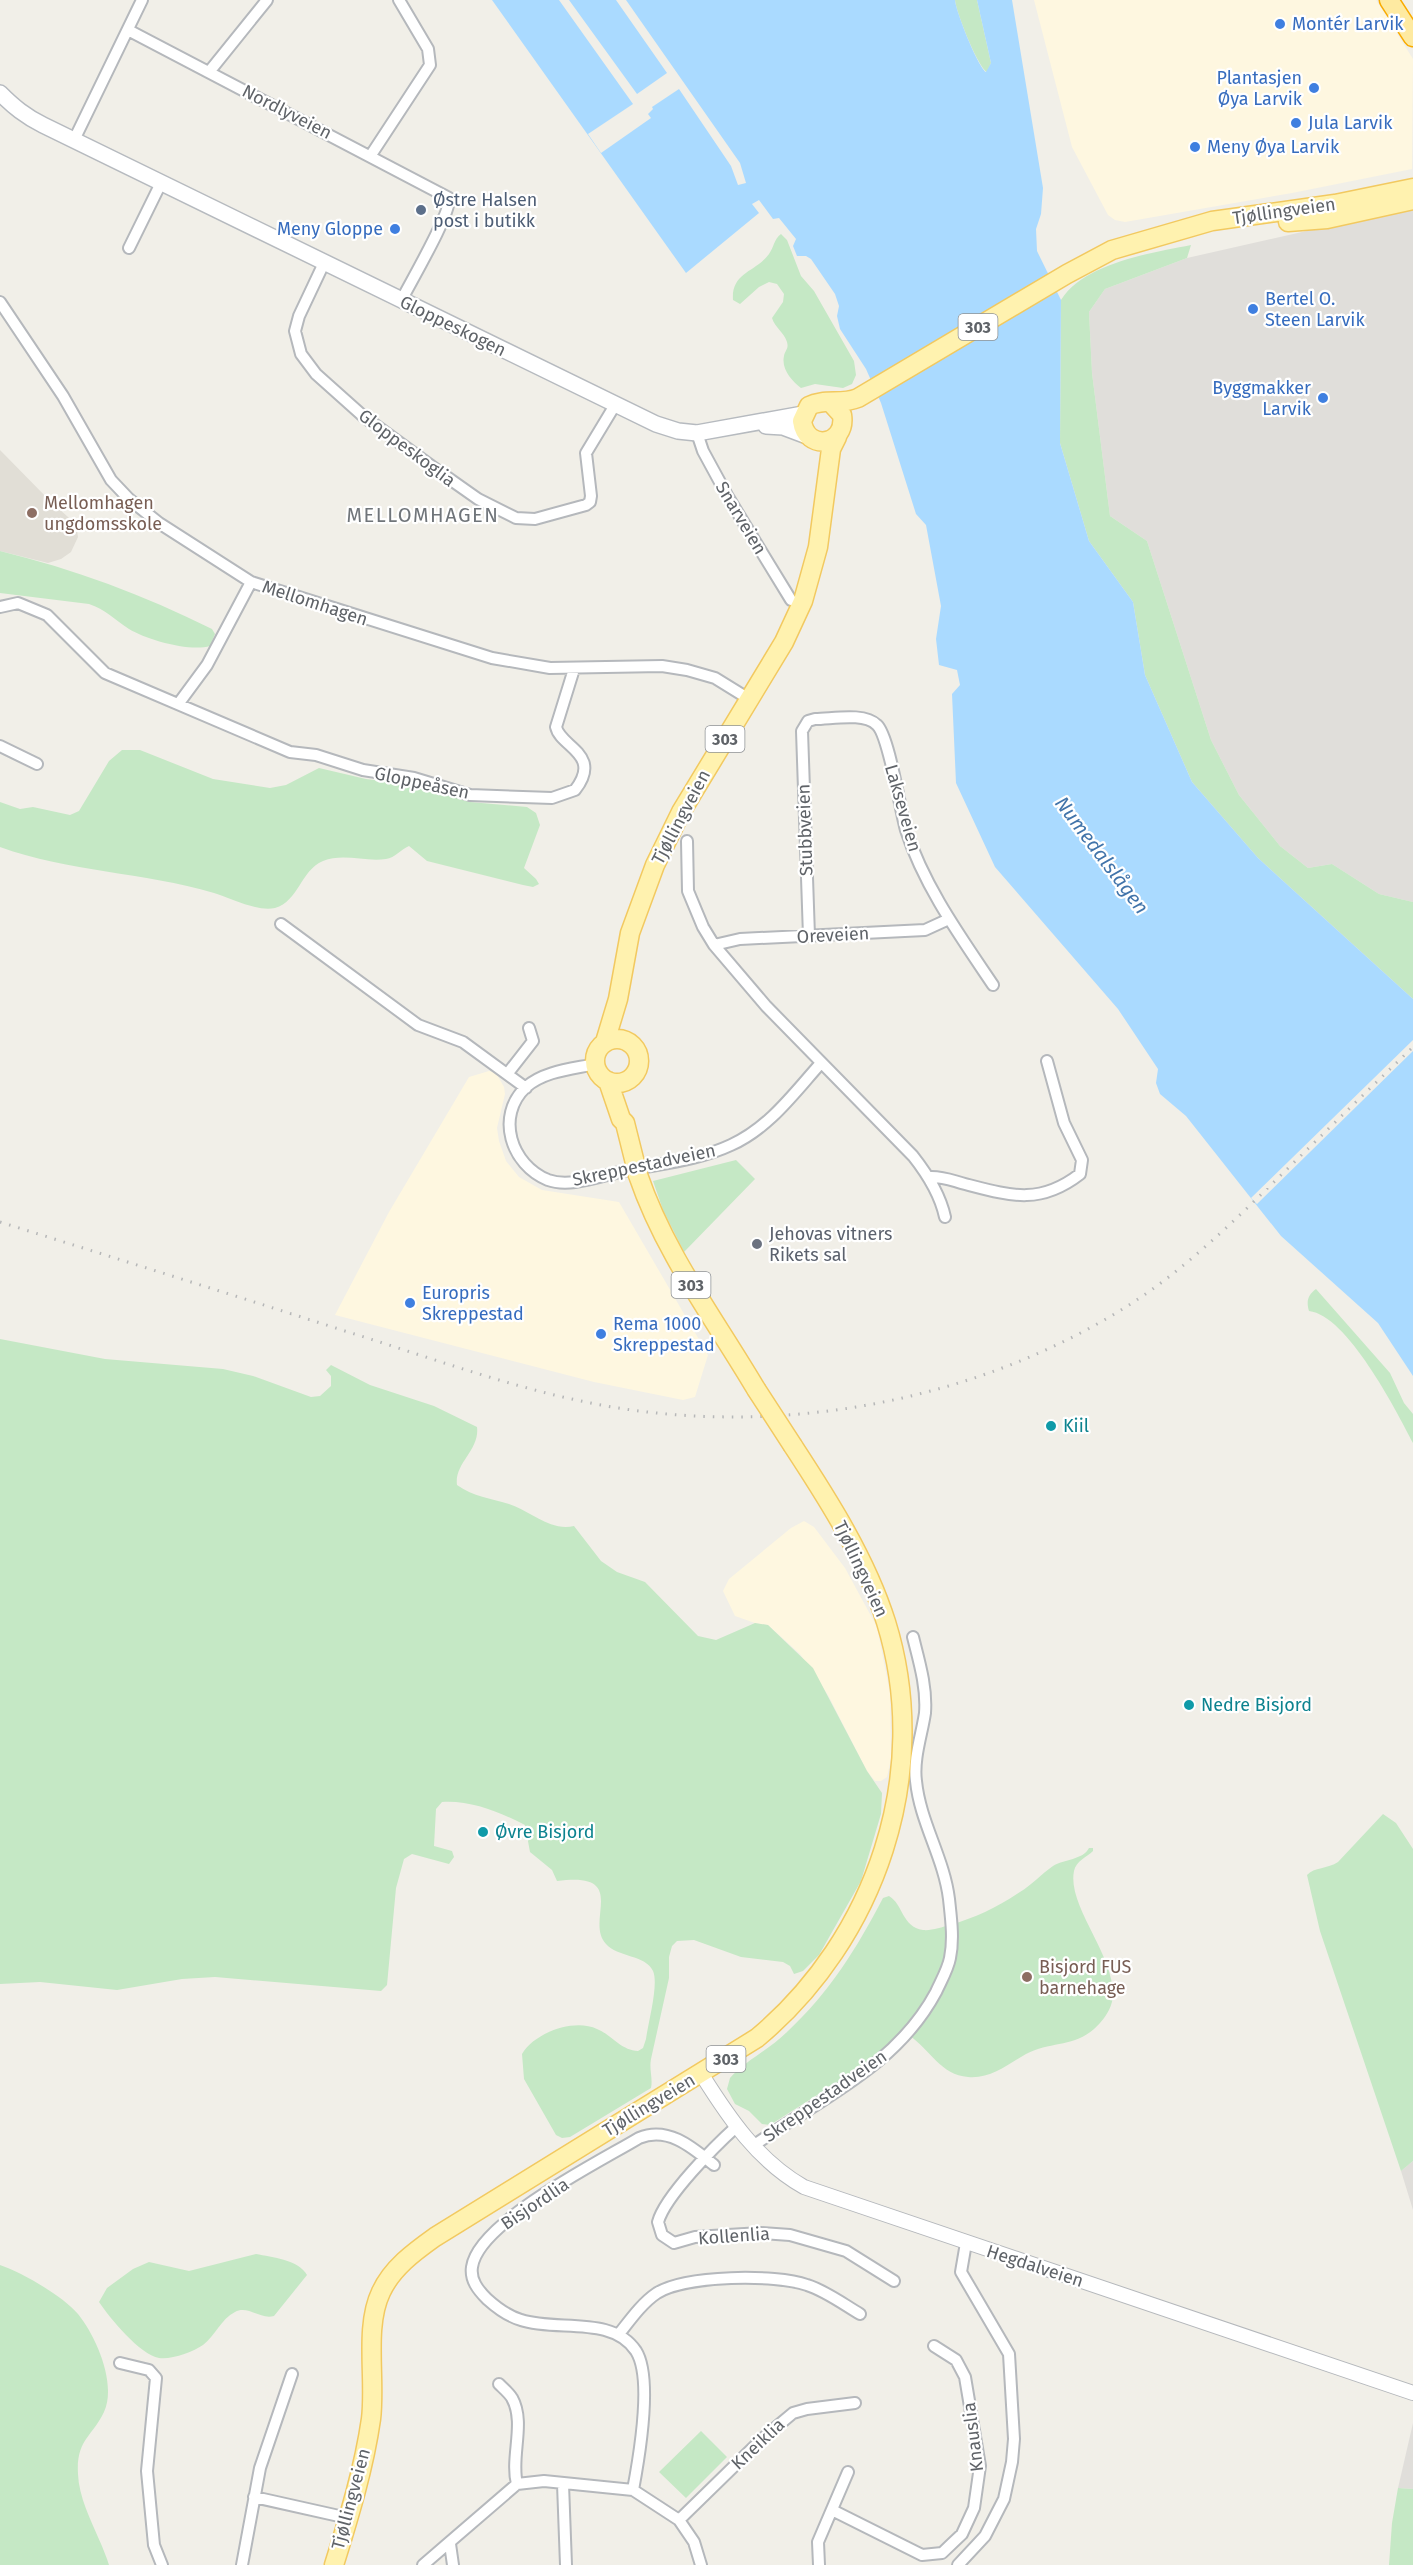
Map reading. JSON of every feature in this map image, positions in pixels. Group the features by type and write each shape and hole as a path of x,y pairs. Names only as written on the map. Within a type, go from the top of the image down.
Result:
{"highway":[{"path":"1389,0 1413,38"}],"main road":[{"name":"Gloppeskogen","path":"0,93 15,106 18,112"},
{"name":"Gloppeskogen","path":"0,109 18,112 656,424 697,433 803,414"},
{"name":"Tjøllingveien","path":"605,1042 618,999 630,933 655,865 681,813 784,642 803,601 818,547 831,449 855,404 888,380 1067,274 1112,250 1212,221 1335,204 1413,188"},
{"name":"Tjøllingveien","path":"1155,236 1327,219 1413,200"},
{"path":"803,414 814,403 855,404"},
{"path":"810,438 824,443 840,431 842,415 831,403"},
{"name":"303","path":"803,414 802,427 810,438"},
{"name":"Gloppeskogen","path":"754,424 783,427 810,438"},
{"name":"Tjøllingveien","path":"810,438 827,478"},
{"name":"Tjøllingveien","path":"618,999 631,1043"},
{"path":"605,1042 618,1038 631,1043"},
{"name":"303","path":"605,1042 596,1052 595,1064 599,1074 608,1081 621,1119 625,1123"},
{"name":"303","path":"625,1123 633,1077 638,1069 639,1058 631,1043"},
{"path":"608,1081 620,1083 633,1077"},
{"name":"Tjøllingveien","path":"334,2565 348,2518 371,2418 374,2319 380,2293 391,2276 409,2256 435,2237 702,2074 777,2022 826,1966 849,1931 873,1882 894,1815 899,1786 901,1703 896,1661 886,1621 851,1542 674,1257 652,1212 637,1169 625,1123"}],"street":[{"path":"74,140 142,0"},
{"path":"209,72 267,0"},
{"path":"370,155 430,65 428,49 399,0"},
{"name":"Nordlyveien","path":"128,30 445,194 450,203 447,211 401,301"},
{"path":"129,248 161,183"},
{"name":"Gloppeskoglia","path":"324,263 296,323 296,342 307,363 363,416 478,500 526,520 586,505 590,502 591,496 586,453 615,405"},
{"name":"Mellomhagen","path":"0,302 63,396 111,480 129,499 159,523 250,582 492,658 526,665 574,669 662,666 715,678 749,699"},
{"name":"Snarveien","path":"697,433 703,451 728,497 791,600"},
{"path":"179,703 207,665 250,582"},
{"name":"Gloppeåsen","path":"0,607 18,603 47,615 105,673 290,752 316,755 363,770 414,778 470,795 552,798 575,790 580,784 584,768 579,754 560,736 556,727 574,669"},
{"name":"Lakseveien","path":"804,726 815,719 862,718 872,721 882,730 907,833 920,864 950,920 993,985"},
{"name":"Stubbveien","path":"804,726 801,739 808,936"},
{"path":"0,746 37,764"},
{"path":"687,841 688,891 703,927 714,945 740,978 913,1156 929,1178 942,1202 945,1217"},
{"name":"Oreveien","path":"714,945 740,939 925,930 950,920"},
{"path":"281,924 418,1025 463,1042 526,1088 540,1078 595,1064"},
{"path":"508,1073 533,1041 529,1028"},
{"path":"929,1178 940,1176 1001,1193 1040,1196 1059,1189 1080,1174 1082,1160 1064,1123 1047,1061"},
{"name":"Skreppestadveien","path":"526,1088 516,1101 509,1118 512,1144 523,1162 539,1175 550,1181 566,1183 702,1155 730,1146 777,1113 821,1063"},
{"name":"Skreppestadveien","path":"753,2146 886,2056 926,2009 950,1959 952,1929 944,1867 925,1816 915,1778 925,1710 923,1680 913,1636"},
{"name":"Hegdalveien","path":"702,2074 736,2127 753,2146 770,2164 804,2187 1413,2393"},
{"path":"710,2161 736,2127"},
{"name":"Bisjordlia","path":"619,2334 604,2329 537,2324 510,2316 492,2304 476,2286 472,2266 476,2257 488,2239 510,2216 639,2138 660,2133 677,2139 710,2161"},
{"name":"Kollenlia","path":"710,2161 659,2217 658,2230 668,2241 675,2243 695,2237 761,2233 790,2235 846,2251 894,2281"},
{"path":"958,2565 985,2536 1004,2499 1012,2462 1014,2439 1009,2354 961,2272 966,2243"},
{"path":"633,2490 638,2463 644,2372 635,2351 619,2334 654,2295 678,2284 707,2280 790,2280 821,2291 860,2314"},
{"name":"Knauslia","path":"832,2510 922,2555 942,2553 962,2534 978,2493 980,2466 965,2377 956,2360 934,2346"},
{"path":"120,2363 149,2370 156,2378 147,2471 154,2545 162,2565"},
{"path":"242,2565 254,2497 268,2438 292,2374"},
{"path":"499,2384 512,2398 516,2412 514,2474 517,2484"},
{"name":"Kneiklia","path":"679,2520 762,2439 793,2413 855,2403"},
{"path":"819,2565 818,2542 848,2472"},
{"path":"423,2565 517,2484 544,2481 633,2490 679,2520 694,2542 701,2565"},
{"path":"563,2484 566,2565"},
{"path":"254,2497 348,2518"},
{"path":"450,2544 453,2565"}],"shaded area":[{"path":"1034,0 1376,0 1413,59 1412,169 1292,193 1125,222 1115,220 1108,215 1072,147"},
{"path":"1413,207 1413,902 1379,894 1332,864 1308,868 1280,846 1239,795 1211,740 1147,541 1110,516 1092,373 1089,312 1105,289 1187,258"},
{"name":"Mellomhagen ungdomsskole","path":"0,450 76,524 78,537 71,552 61,559 48,563 0,551"},
{"path":"489,1071 496,1073 504,1087 505,1094 497,1128 499,1141 506,1161 519,1177 542,1190 619,1202 708,1355 695,1397 683,1400 594,1382 335,1315 389,1212 469,1077"},
{"path":"804,1521 814,1527 845,1568 877,1627 890,1693 891,1759 887,1777 881,1781 875,1781 867,1771 828,1695 800,1654 768,1625 735,1616 723,1591 729,1579 791,1528"},
{"path":"1413,2161 1413,2210 1401,2171"},
{"path":"1413,2423 1413,2489 1398,2488"}],"green space":[{"path":"955,0 977,0 991,63 987,72 978,60 968,39"},
{"path":"781,234 787,240 801,276 814,291 854,361 856,375 852,384 843,388 815,384 801,388 788,374 783,361 788,346 787,342 772,318 783,302 784,294 777,284 769,282 759,287 740,304 733,300 733,291 740,278 764,260"},
{"path":"1191,245 1187,258 1105,289 1089,312 1092,373 1110,516 1147,541 1211,740 1239,795 1280,846 1308,868 1332,864 1379,894 1413,902 1413,999 1258,858 1192,782 1145,675 1133,602 1089,541 1060,443 1061,300 1072,287 1102,268 1138,256"},
{"path":"0,551 82,575 135,594 186,617 212,629 215,634 210,646 180,646 146,637 89,604 0,593"},
{"path":"122,750 140,750 213,779 270,788 286,785 319,768 366,779 414,785 470,802 527,807 536,813 540,825 524,868 539,884 533,887 523,885 427,861 409,846 386,859 338,858 323,861 309,872 289,899 275,908 268,909 187,886 53,862 0,847 0,802 20,809 33,807 70,815 79,811 109,761"},
{"path":"736,1160 755,1179 684,1252 663,1210 653,1181"},
{"path":"1316,1289 1390,1373 1404,1403 1413,1414 1413,1443 1383,1388 1354,1346 1324,1316 1309,1311 1308,1298"},
{"path":"0,1339 105,1359 223,1369 253,1376 311,1397 320,1396 331,1386 331,1376 326,1370 331,1365 370,1385 434,1406 477,1427 475,1443 459,1470 457,1485 476,1495 517,1507 549,1524 574,1526 601,1561 617,1572 645,1582 698,1636 716,1640 755,1623 768,1625 813,1668 867,1771 882,1793 881,1814 861,1881 819,1955 803,1971 794,1974 790,1966 783,1962 741,1957 694,1940 677,1941 672,1946 669,1957 669,1978 651,2059 651,2088 570,2137 562,2138 556,2135 524,2079 522,2054 528,2046 545,2034 555,2029 577,2025 597,2029 626,2048 638,2051 643,2048 646,2039 655,1977 653,1971 644,1962 606,1944 599,1923 601,1900 599,1890 593,1883 579,1880 557,1881 552,1870 530,1852 525,1825 485,1808 463,1803 442,1802 436,1809 434,1846 452,1851 454,1857 449,1864 412,1854 404,1859 396,1888 387,1985 381,1991 215,1977 182,1979 117,1990 40,1982 0,1984"},
{"path":"1383,1814 1396,1823 1413,1849 1413,2161 1401,2171 1320,1931 1307,1875 1338,1862"},
{"path":"1089,1848 1093,1848 1093,1851 1075,1868 1074,1884 1083,1914 1106,1962 1113,1994 1107,2013 1100,2023 1083,2037 1036,2050 984,2076 968,2077 950,2072 910,2036 770,2125 762,2124 749,2111 735,2104 727,2089 730,2078 780,2038 816,2002 863,1935 883,1898 889,1896 894,1900 907,1920 916,1928 936,1929 968,1919 995,1907 1024,1889 1053,1866 1082,1855"},
{"path":"256,2254 292,2263 307,2275 274,2316 264,2316 245,2310 235,2312 203,2345 182,2355 159,2358 143,2350 117,2326 99,2302 107,2288 133,2269 149,2262 189,2271"},
{"path":"0,2265 41,2285 71,2307 85,2323 98,2347 106,2374 107,2401 104,2412 82,2446 78,2474 82,2497 109,2565 0,2565"},
{"path":"701,2431 727,2457 686,2498 659,2472"},
{"path":"1398,2488 1413,2489 1413,2565 1389,2565 1392,2523"}],"water":[{"name":"Numedalslågen","path":"492,0 955,0 968,39 986,72 991,63 977,0 1012,0 1043,188 1041,214 1036,229 1037,251 1061,300 1060,443 1089,541 1133,602 1145,675 1192,782 1258,858 1413,999 1413,1376 1378,1323 1281,1236 1186,1116 1160,1094 1156,1083 1158,1069 1118,1009 995,867 956,783 952,694 960,685 957,670 939,665 936,639 941,606 926,525 916,514 881,403 866,369 840,329 837,316 839,306 835,294 811,259 806,256 797,256 793,246 796,239 779,218 773,219 759,200 752,204 759,213 686,273"}],"pier":[{"path":"559,0 569,0 637,94 667,73 616,0 626,0 740,163 746,183 738,185 731,166 679,89 652,107 653,109 648,114 651,118 601,153 588,134 633,104"},
{"path":"1413,1040 1413,1051 1257,1204 1251,1198"}],"railway":[{"path":"0,1222 472,1372 568,1398 669,1414 737,1417 806,1413 874,1404 942,1388 1007,1366 1070,1338 1129,1305 1188,1262 1225,1229 1413,1047"}],"place":[{"name":"Montér Larvik","path":"1280,24"},
{"name":"Plantasjen Øya Larvik","path":"1314,88"},
{"name":"Jula Larvik","path":"1296,123"},
{"name":"Meny Øya Larvik","path":"1195,147"},
{"name":"Østre Halsen post i butikk","path":"421,210"},
{"name":"Meny Gloppe","path":"395,229"},
{"name":"Bertel O. Steen Larvik","path":"1253,309"},
{"name":"Byggmakker Larvik","path":"1323,398"},
{"name":"Mellomhagen ungdomsskole","path":"32,513"},
{"name":"Jehovas vitners Rikets sal","path":"757,1244"},
{"name":"Europris Skreppestad","path":"410,1303"},
{"name":"Rema 1000 Skreppestad","path":"601,1334"},
{"name":"Kiil","path":"1051,1426"},
{"name":"Nedre Bisjord","path":"1189,1705"},
{"name":"Øvre Bisjord","path":"483,1832"},
{"name":"Bisjord FUS barnehage","path":"1027,1977"}],"district":[{"name":"MELLOMHAGEN","path":"423,515"}]}
